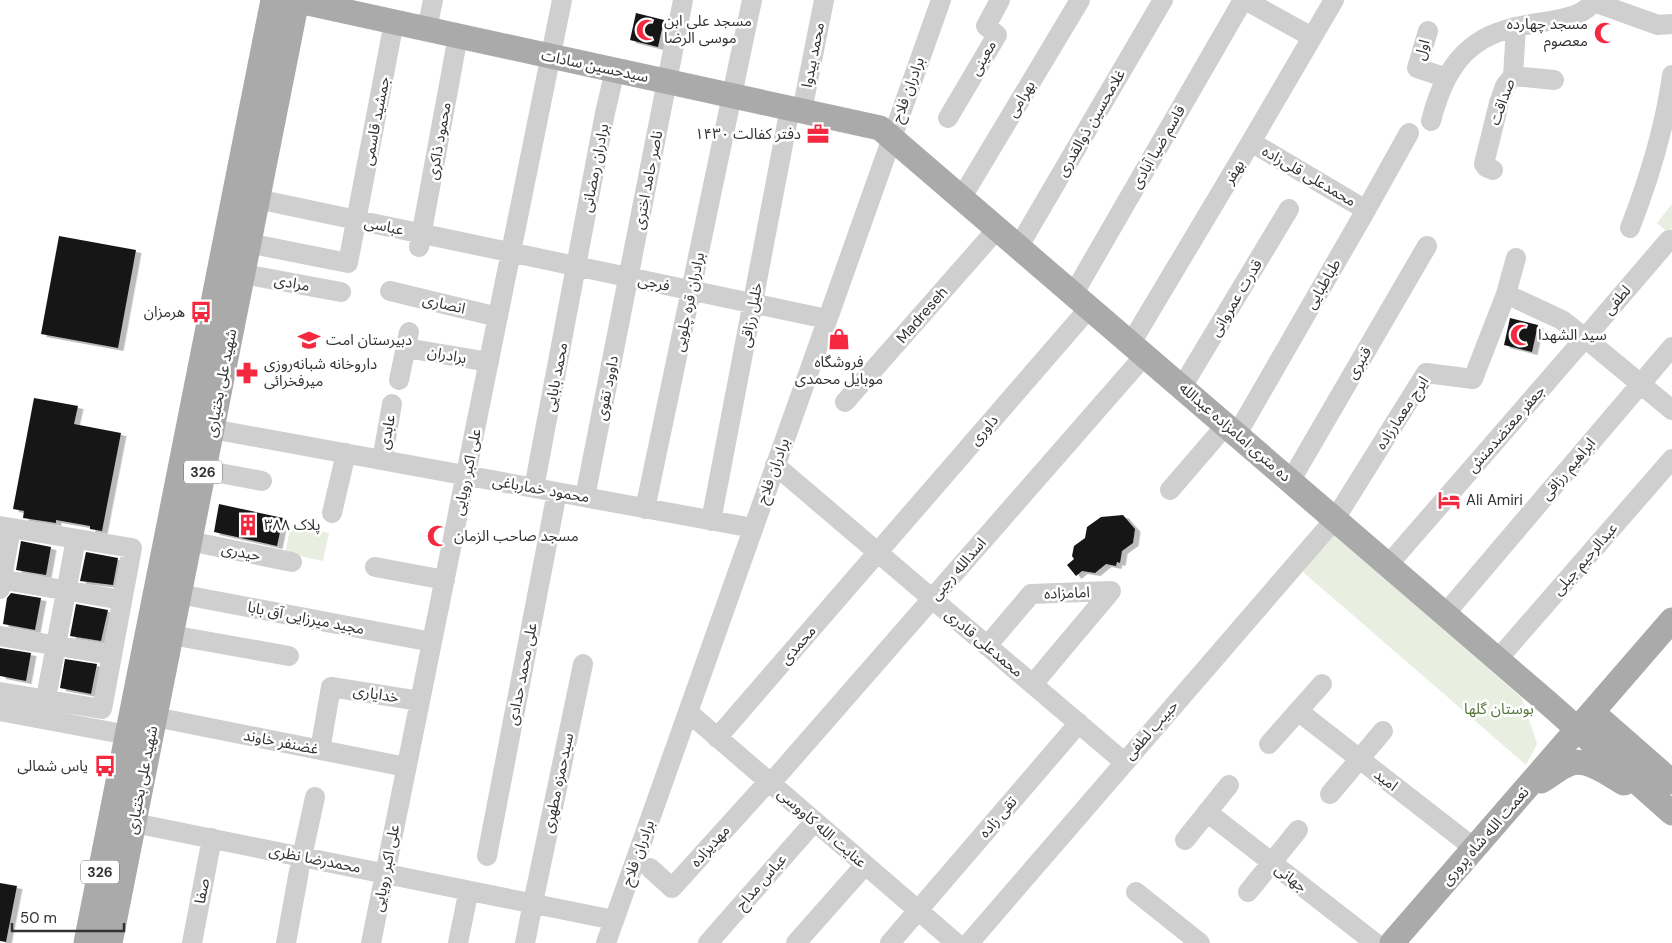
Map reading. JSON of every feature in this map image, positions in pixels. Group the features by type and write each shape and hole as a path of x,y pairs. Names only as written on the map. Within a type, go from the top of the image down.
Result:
{"main road":[{"name":"شهید علی بختیاری","path":"110,943 204,470 200,426 243,274 257,199 272,62 273,0"},
{"name":"شهید علی بختیاری","path":"86,943 128,735 200,426 272,62 296,0"},
{"name":"سیدحسین سادات","path":"296,0 551,57 872,125 892,136"},
{"name":"ده متری امامزاده عبدالله","path":"892,136 1547,702 1585,720 1667,799"},
{"name":"نعمت الله شاه پروری","path":"1392,943 1672,620"},
{"path":"1546,765 1553,730 1552,716 1547,702"},
{"path":"1528,787 1570,764 1580,762 1667,799"}],"street":[{"path":"427,29 433,0"},
{"name":"علی اکبر رویایی","path":"371,943 562,0"},
{"name":"ناصر حامد اختری","path":"629,278 683,0"},
{"name":"برادران قره چلویی","path":"645,508 752,0"},
{"name":"محمد بیدوا","path":"796,110 824,0"},
{"name":"برادران فلاح","path":"606,943 941,0"},
{"name":"معینی","path":"948,118 996,35 986,26 1000,0"},
{"name":"بهرامی","path":"962,197 1080,0"},
{"name":"غلامحسین ذوالقدری","path":"1019,246 1163,0"},
{"path":"1244,0 1312,37"},
{"name":"قاسم ضیا آبادی","path":"1082,300 1244,0"},
{"name":"بهفر","path":"1138,349 1252,142 1334,0"},
{"path":"1431,121 1435,104 1447,78 1466,50 1507,24 1572,16 1584,12 1594,1 1658,25 1672,24"},
{"name":"جمشید قاسمی","path":"248,243 348,263 394,22"},
{"name":"صداقت","path":"1493,170 1486,167 1484,158 1505,86 1513,76 1507,24"},
{"name":"اول","path":"1428,31 1417,68 1447,78"},
{"name":"محمود ذاکری","path":"421,241 458,36"},
{"name":"برادران رمضانی","path":"577,267 605,113 616,70"},
{"path":"1513,76 1554,80"},
{"path":"1630,228 1651,170 1671,86"},
{"name":"خلیل رزاقی","path":"711,521 753,304 796,110"},
{"name":"طباطبایی","path":"1170,490 1232,430 1366,210 1409,134"},
{"name":"محمدعلی قلی‌زاده","path":"1252,142 1366,210"},
{"name":"عباسی","path":"257,199 357,220 421,241 511,253"},
{"name":"قدرت عمروانی","path":"1182,387 1289,209"},
{"name":"Madreseh","path":"845,402 998,228"},
{"name":"لطفی","path":"1585,338 1669,240"},
{"name":"قنبری","path":"1290,480 1427,246"},
{"name":"فرجی","path":"511,253 827,320"},
{"path":"1516,258 1506,294 1562,320 1672,410"},
{"name":"محمد بابایی","path":"534,488 577,267"},
{"name":"مرادی","path":"243,274 341,292"},
{"name":"داوود تقوی","path":"585,497 629,278"},
{"name":"انصاری","path":"390,291 498,317"},
{"name":"ایرج معمارزاده","path":"1335,519 1426,372 1473,379 1506,294"},
{"name":"داوری","path":"878,553 1082,300"},
{"name":"جعفر معتضدمنش","path":"1388,565 1585,338"},
{"name":"برادران","path":"399,380 407,340 489,362"},
{"name":"ابراهیم رزاقی","path":"1445,614 1672,347"},
{"name":"اسدالله رجبی","path":"769,782 932,598 1138,349"},
{"name":"عابدی","path":"382,460 392,404"},
{"name":"محمود خمارباغی","path":"200,426 753,528"},
{"path":"332,513 346,453"},
{"name":"عبدالرحیم جبلی","path":"1498,659 1672,459"},
{"name":"محمدعلی قادری","path":"775,465 1124,762"},
{"path":"204,470 262,481"},
{"name":"علی محمد حدادی","path":"487,856 557,492"},
{"name":"حبیب لطفی","path":"969,943 1335,519"},
{"path":"0,692 102,709 132,548 6,527 1,583 67,590 122,600"},
{"path":"42,719 76,539"},
{"name":"حیدری","path":"190,541 292,562"},
{"name":"محمدی","path":"717,738 878,553"},
{"path":"374,568 445,580"},
{"name":"امامزاده","path":"987,646 1030,594 1111,591 1033,684"},
{"name":"مجید میرزایی آق بابا","path":"179,594 432,642"},
{"path":"171,635 289,656"},
{"path":"0,636 112,654"},
{"name":"سیدحمزه مطهری","path":"525,943 583,664"},
{"path":"1269,744 1322,684"},
{"name":"خدایاری","path":"320,750 331,687 420,702"},
{"path":"0,711 128,735"},
{"name":"امید","path":"1298,711 1474,848"},
{"name":"عنایت‌ الله کاووسی","path":"688,712 956,943"},
{"name":"غضنفر خاوند","path":"155,717 406,767"},
{"name":"تقی زاده","path":"890,943 1079,723"},
{"path":"1330,794 1383,731"},
{"name":"مهدیزاده","path":"650,868 672,888 769,782"},
{"path":"1184,840 1229,785"},
{"path":"286,943 300,864 316,797"},
{"name":"جهانی","path":"1207,812 1375,943"},
{"name":"عباس مداح","path":"708,943 815,822"},
{"name":"محمدرضا نظری","path":"134,823 212,838 300,864 385,873 532,905 614,920"},
{"path":"1248,892 1298,830"},
{"name":"صفا","path":"192,943 212,838"},
{"path":"796,943 866,865"},
{"path":"1136,892 1200,943"},
{"path":"458,943 467,899"}],"green space":[{"path":"1672,204 1672,236 1657,223"},
{"path":"291,525 329,533 323,561 285,553"},
{"name":"بوستان گلها","path":"1332,533 1522,698 1537,744 1526,765 1303,572"}],"building":[{"name":"مسجد علی ابن موسی الرضا","path":"636,13 664,20 658,47 630,40"},
{"path":"59,236 136,250 118,348 41,334"},
{"name":"سید الشهدا","path":"1510,318 1538,325 1532,352 1504,345"},
{"path":"34,398 78,406 74,424 121,433 102,531 90,529 90,526 56,520 56,523 23,518 24,511 13,509"},
{"name":"پلاک ۳۸۸","path":"219,504 283,518 277,546 214,532"},
{"path":"1123,515 1135,529 1133,543 1122,551 1120,563 1117,562 1116,566 1106,564 1095,573 1082,571 1076,576 1067,565 1074,559 1072,556 1074,546 1085,538 1087,527 1101,517"},
{"path":"21,541 51,547 46,575 16,570"},
{"path":"86,552 118,558 113,585 80,581"},
{"path":"11,593 41,598 35,630 3,624 7,598"},
{"path":"76,604 108,610 101,641 70,636"},
{"path":"0,648 31,653 26,681 0,676"},
{"path":"65,659 97,664 91,694 60,688"},
{"path":"0,883 17,886 6,942 0,941"}],"place":[{"name":"مسجد علی ابن موسی الرضا","path":"647,30"},
{"name":"مسجد چهارده معصوم","path":"1605,33"},
{"name":"دفتر کفالت ۱۴۳۰","path":"818,134"},
{"name":"هرمزان","path":"201,312"},
{"name":"سید الشهدا","path":"1521,335"},
{"name":"فروشگاه موبایل محمدی","path":"839,339"},
{"name":"دبیرستان امت","path":"309,340"},
{"name":"داروخانه شبانه‌روزی میرفخرائی","path":"247,373"},
{"name":"Ali Amiri","path":"1449,500"},
{"name":"پلاک ۳۸۸","path":"248,525"},
{"name":"مسجد صاحب الزمان","path":"438,536"},
{"name":"یاس شمالی","path":"105,766"}]}
